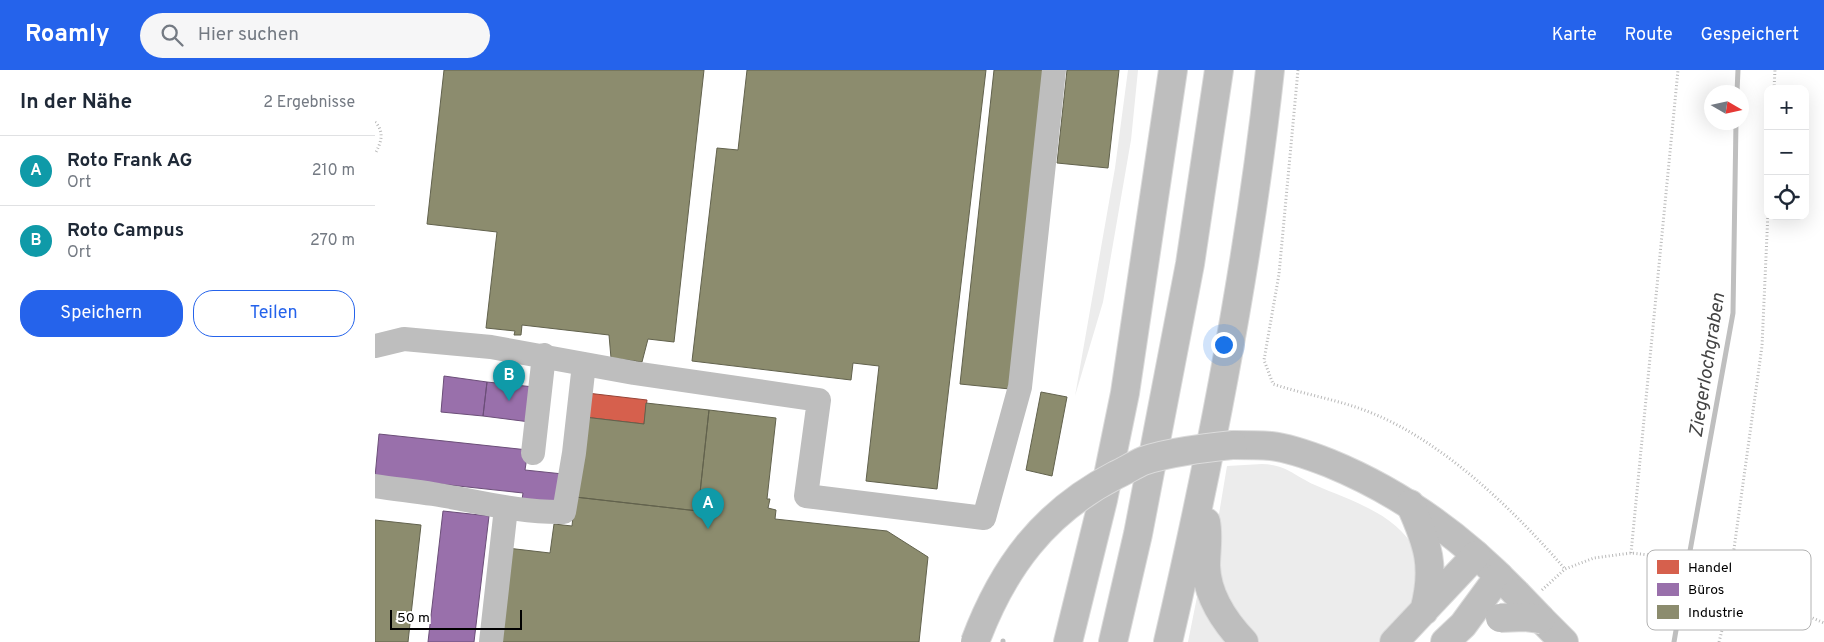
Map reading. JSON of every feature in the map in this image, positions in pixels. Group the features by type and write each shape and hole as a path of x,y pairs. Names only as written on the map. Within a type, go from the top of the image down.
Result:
{"main road":[{"path":"1068,642 1103,500 1125,393 1173,70"},
{"path":"1113,642 1138,534 1190,264 1219,70"},
{"path":"1168,642 1202,494 1238,300 1271,70"},
{"path":"975,642 988,608 1017,558 1053,517 1087,490 1143,461 1233,445 1273,446 1312,456 1364,478 1410,504 1477,556 1523,596 1564,642"},
{"path":"1202,494 1208,533 1206,567 1212,594 1223,616 1244,642"},
{"path":"1410,504 1430,556 1431,576 1424,611"},
{"path":"1393,642 1477,556"},
{"path":"1454,634 1500,618 1524,617 1523,596"},
{"path":"1454,634 1523,596"}],"lane":[{"path":"375,346 393,340 420,340 544,355 584,364 819,400 806,496 985,518 1020,388 1054,70"},
{"path":"533,453 544,355"},
{"path":"375,486 433,494 505,508 537,512 564,512 574,453 584,364"},
{"path":"491,642 505,508"}],"path":[{"path":"1298,70 1279,274 1264,360 1273,384 1365,410 1434,448 1473,477 1511,511 1565,569"},
{"path":"1631,553 1678,70"},
{"path":"1774,85 1775,70"},
{"path":"375,122 382,135 375,154"},
{"path":"1734,550 1762,346 1768,220"},
{"path":"1523,596 1565,569 1594,558 1631,553 1647,555"},
{"path":"1811,618 1824,624"}],"shaded area":[{"path":"1128,70 1138,70 1131,140 1103,302 1075,396 1115,168"},
{"path":"1262,464 1284,468 1315,485 1371,510 1397,527 1416,551 1419,568 1418,601 1382,642 1255,642 1223,602 1214,544 1227,466"},
{"path":"1198,592 1232,642 1188,642"}],"building: Handel":[{"path":"587,393 647,400 644,424 584,417"}],"building: Büros":[{"path":"444,376 487,382 483,416 441,412"},
{"path":"487,382 534,387 530,422 483,416"},
{"path":"379,434 528,450 525,470 563,474 559,510 521,506 523,493 375,477"},
{"path":"443,511 489,516 474,642 428,642"}],"building: Industrie":[{"path":"444,70 704,70 674,342 648,339 642,362 611,358 609,335 522,325 521,335 514,335 515,331 486,328 497,232 427,224"},
{"path":"747,70 986,70 937,489 866,481 879,366 853,363 851,380 692,361 717,148 738,150"},
{"path":"994,70 1044,70 1010,389 960,384"},
{"path":"1067,70 1119,70 1108,168 1057,163"},
{"path":"1041,392 1067,397 1052,476 1026,470"},
{"path":"646,403 709,410 698,511 575,497 584,417 644,424"},
{"path":"709,410 776,418 767,499 770,499 768,508 776,510 775,519 887,531 928,557 919,642 497,642 507,548 550,553 554,524 572,526 575,497 698,511"},
{"path":"375,520 421,525 408,642 375,642"}],"waterway":[{"name":"Ziegerlochgraben","path":"1737,85 1738,70"},
{"name":"Ziegerlochgraben","path":"1690,550 1733,313 1736,130"},
{"name":"Ziegerlochgraben","path":"1674,642 1676,630"}],"place":[{"name":"Roto Campus","path":"509,401"},
{"name":"Roto Frank AG","path":"708,529"}]}
